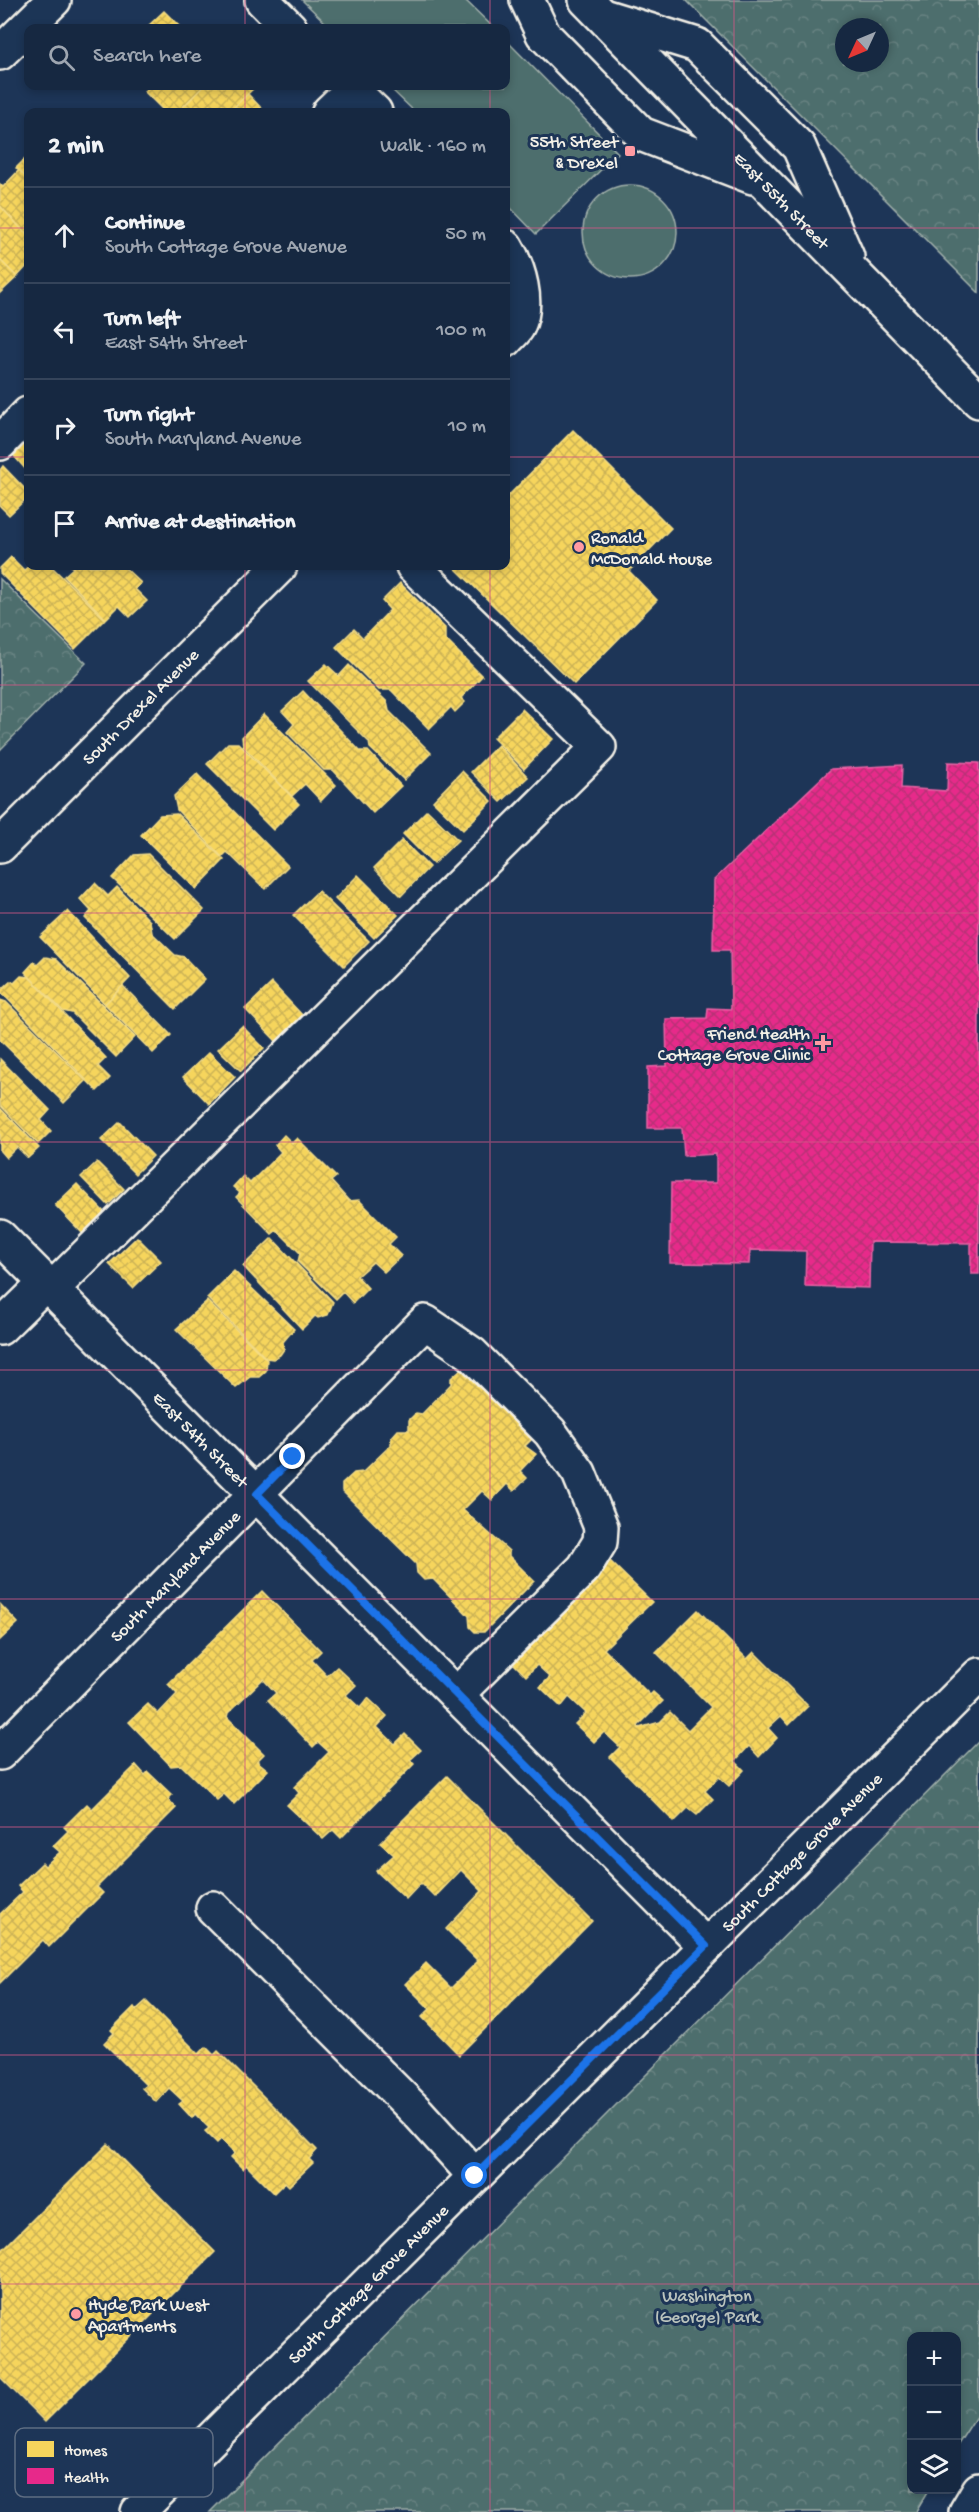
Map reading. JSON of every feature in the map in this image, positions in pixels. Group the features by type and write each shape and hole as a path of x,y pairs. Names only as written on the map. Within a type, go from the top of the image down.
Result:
{"street":[{"path":"30,24 54,0"},
{"path":"262,0 286,24"},
{"path":"527,0 543,34 641,134 764,182"},
{"path":"594,8 697,45 799,147 855,275"},
{"name":"East 55th Street","path":"594,8 979,401"},
{"path":"0,53 24,29"},
{"path":"332,108 348,90"},
{"path":"352,90 371,108"},
{"path":"510,257 519,278 523,305 512,333"},
{"path":"0,443 24,418"},
{"name":"South Drexel Avenue","path":"0,846 276,570"},
{"path":"0,1328 49,1286 599,747 417,570"},
{"name":"East 54th Street","path":"0,1237 706,1946"},
{"name":"South Maryland Avenue","path":"0,1753 425,1322 472,1354 550,1432 579,1473 601,1527 600,1542 584,1568 456,1695"},
{"name":"South Cottage Grove Avenue","path":"213,2437 979,1675"},
{"path":"213,1908 418,2114 475,2176"},
{"path":"966,2512 979,2490"},
{"name":"South Cottage Grove Avenue","path":"138,2512 153,2497"}],"green space":[{"path":"302,0 465,0 490,24 327,24"},
{"path":"686,0 979,0 979,293"},
{"path":"510,44 618,153 536,234 510,207 510,108 411,108 392,90 510,90"},
{"path":"630,185 648,188 663,199 674,214 677,232 674,250 663,265 648,276 630,279 612,276 597,265 586,250 583,232 586,214 597,199 612,188"},
{"path":"0,579 86,663 0,750"},
{"name":"Washington (George) Park","path":"979,1741 979,2412 961,2440 961,2332 907,2332 907,2494 927,2494 916,2512 210,2512"}],"building: Homes":[{"path":"164,11 177,24 150,24"},
{"path":"200,90 182,108 161,108 144,91"},
{"path":"200,90 252,90 233,108 182,108"},
{"path":"248,94 261,108 233,108"},
{"path":"24,160 24,176 16,168"},
{"path":"19,170 24,176 24,232 0,206 0,184 3,187"},
{"path":"0,206 24,232 24,269 17,277 0,260"},
{"path":"0,260 17,277 0,293"},
{"name":"Ronald McDonald House","path":"573,430 671,528 629,571 657,600 574,684 457,570 510,570 510,494"},
{"path":"24,445 24,467 14,456"},
{"path":"3,466 24,488 24,501 9,515 0,506 0,470"},
{"path":"11,557 24,570 55,570 105,619 75,649 0,573 0,568"},
{"path":"71,570 127,570 141,583 135,589 147,601 130,617 119,606 106,619 64,576"},
{"path":"400,583 445,628 445,639 482,676 461,698 465,702 455,712 451,707 429,729 391,690 379,690 336,647 354,629 363,638 390,610 382,601"},
{"path":"326,664 339,676 349,665 387,702 389,711 431,753 404,780 370,748 369,742 308,681"},
{"path":"303,691 360,751 368,751 401,786 373,813 333,770 324,770 287,732 294,724 282,711"},
{"path":"522,709 553,739 524,769 493,738"},
{"path":"264,714 336,785 321,801 305,784 292,796 243,746 242,737"},
{"path":"228,743 238,743 299,804 273,830 207,764"},
{"path":"498,745 528,777 501,802 471,772"},
{"path":"462,771 492,801 463,830 433,801"},
{"path":"197,774 288,866 265,889 227,852 222,857 177,810 174,796"},
{"path":"427,810 458,840 433,864 403,834"},
{"path":"177,814 224,860 196,889 141,835 160,815"},
{"path":"402,840 429,867 401,896 374,868"},
{"path":"148,854 204,910 175,939 112,878 134,855"},
{"path":"358,875 398,915 374,938 335,899"},
{"path":"95,883 108,896 117,887 150,921 152,933 175,955 184,957 205,979 175,1009 85,918 91,911 80,899"},
{"path":"318,891 369,941 344,966 293,915"},
{"path":"68,911 130,978 105,1004 40,937"},
{"path":"45,957 56,959 135,1037 116,1057 72,1013 63,1011 25,972 34,962 37,965"},
{"path":"21,976 29,977 106,1058 98,1066 110,1078 97,1091 0,991"},
{"path":"272,983 303,1016 276,1041 245,1009"},
{"path":"123,986 171,1035 153,1053 105,1004"},
{"path":"0,1000 6,1002 86,1081 64,1103 0,1040"},
{"path":"242,1026 264,1048 241,1071 218,1049"},
{"path":"209,1052 235,1077 209,1104 183,1077"},
{"path":"0,1059 50,1110 41,1120 51,1131 38,1144 0,1105"},
{"path":"0,1108 39,1148 28,1158 17,1147 6,1158 0,1151"},
{"path":"120,1122 153,1156 135,1174 101,1140"},
{"path":"284,1135 292,1143 297,1138 336,1177 331,1181 349,1201 359,1200 396,1237 389,1244 401,1256 384,1272 373,1262 357,1276 368,1288 353,1303 343,1292 336,1299 298,1262 300,1253 277,1230 272,1234 236,1197 240,1193 233,1187 243,1176 250,1183 281,1152 275,1145"},
{"path":"97,1162 124,1189 108,1205 81,1177"},
{"path":"77,1184 106,1214 84,1235 55,1205"},
{"path":"137,1237 161,1261 133,1288 109,1264"},
{"path":"272,1238 333,1302 328,1315 318,1318 315,1316 302,1329 243,1266"},
{"path":"234,1271 294,1329 283,1342 284,1349 280,1355 273,1359 266,1358 207,1298"},
{"path":"207,1301 267,1360 266,1371 259,1377 250,1377 236,1388 176,1329"},
{"path":"460,1370 472,1370 497,1396 497,1404 509,1416 515,1415 536,1435 525,1446 536,1454 520,1471 527,1478 514,1491 507,1484 492,1500 482,1491 463,1510 509,1551 509,1556 534,1581 484,1632 475,1632 470,1627 469,1616 433,1579 424,1580 417,1573 416,1564 342,1491 342,1484 354,1473 363,1472 391,1445 391,1438 398,1430 409,1430 409,1420 416,1413 422,1414 451,1384 451,1378"},
{"path":"607,1558 652,1602 604,1649 650,1695 653,1692 663,1701 638,1726 639,1728 660,1722 670,1712 688,1730 711,1707 656,1652 698,1610 747,1659 754,1652 808,1706 789,1725 781,1716 768,1728 777,1738 759,1757 749,1746 735,1761 744,1770 729,1786 719,1777 705,1791 713,1799 697,1815 688,1808 674,1822 610,1757 620,1747 604,1732 594,1742 575,1724 586,1713 569,1697 561,1707 540,1687 550,1677 537,1665 526,1676 507,1657"},
{"path":"262,1591 321,1651 312,1660 327,1676 337,1667 356,1685 346,1695 360,1708 368,1698 387,1716 377,1727 395,1744 405,1734 421,1750 410,1760 414,1764 341,1838 333,1830 323,1839 287,1805 299,1793 294,1787 329,1752 318,1742 313,1747 268,1700 276,1693 263,1679 228,1713 227,1717 264,1754 257,1761 268,1770 234,1804 224,1794 217,1800 181,1765 171,1766 129,1722 148,1704 158,1714 177,1694 168,1684"},
{"path":"0,1604 18,1623 0,1640"},
{"path":"136,1765 145,1775 148,1772 172,1795 168,1799 176,1808 97,1887 103,1893 49,1947 43,1940 0,1983 0,1914 23,1892 18,1886 42,1863 45,1866 60,1852 53,1846 68,1831 64,1827 87,1804 92,1809"},
{"path":"447,1776 592,1921 459,2055 422,2017 430,2009 405,1984 426,1963 451,1988 478,1961 446,1929 482,1891 461,1870 435,1897 421,1883 406,1899 376,1871 394,1855 380,1843"},
{"path":"146,2001 199,2054 206,2047 214,2055 218,2051 317,2150 309,2159 313,2163 289,2186 285,2182 274,2193 246,2165 243,2169 231,2157 235,2153 221,2139 217,2143 205,2131 209,2128 195,2114 192,2118 179,2104 183,2101 169,2088 156,2102 142,2088 146,2085 104,2043 114,2033 111,2030 134,2007 136,2010"},
{"name":"Hyde Park West Apartments","path":"108,2144 215,2252 45,2422 0,2377 0,2252"}],"building: Health":[{"name":"Friend Health Cottage Grove Clinic","path":"948,762 979,763 979,1274 971,1274 971,1243 870,1242 869,1288 805,1286 806,1251 750,1250 749,1264 670,1263 671,1183 716,1183 716,1154 684,1156 682,1128 648,1128 648,1067 667,1066 666,1019 707,1018 708,1008 731,1009 730,950 713,950 714,880 831,769 902,765 901,788 947,791"}],"place":[{"name":"55th Street & Drexel","path":"630,151"},
{"name":"Ronald McDonald House","path":"579,547"},
{"name":"Friend Health Cottage Grove Clinic","path":"823,1043"},
{"name":"Hyde Park West Apartments","path":"76,2314"}],"route":[{"path":"293,1457 257,1494 706,1946 475,2176"}]}
